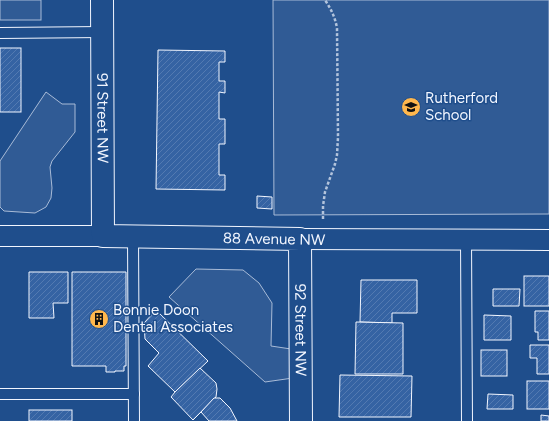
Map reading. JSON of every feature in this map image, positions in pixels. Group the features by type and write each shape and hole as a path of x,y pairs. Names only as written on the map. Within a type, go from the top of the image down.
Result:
{"street":[{"name":"91 Street NW","path":"102,0 103,236"},
{"name":"88 Avenue NW","path":"0,236 133,236 300,240 549,240"},
{"name":"92 Street NW","path":"300,240 301,421"}],"lane":[{"path":"0,33 102,32"},
{"path":"133,236 134,421"},
{"path":"466,240 467,421"},
{"path":"0,394 134,394"}],"path":[{"path":"323,219 325,192 335,164 338,137 337,28 335,18 325,0"}],"shaded area":[{"path":"0,0 41,0 41,20 0,20"},
{"name":"Rutherford School","path":"273,0 549,0 549,214 274,215"},
{"path":"46,92 62,104 75,104 75,132 52,161 50,167 52,188 51,198 46,207 35,213 4,211 0,207 0,161"},
{"path":"196,269 243,270 259,283 272,303 271,346 291,349 293,378 265,382 169,297"}],"building":[{"path":"0,48 21,48 21,112 0,112"},
{"path":"158,50 225,51 225,62 219,62 219,81 225,81 225,93 219,92 219,119 225,119 225,144 219,144 219,175 225,175 225,190 156,189"},
{"path":"257,196 272,197 272,209 257,208"},
{"path":"29,272 68,272 68,303 53,303 54,318 29,318"},
{"name":"Bonnie Doon Dental Associates","path":"72,272 126,272 126,366 124,366 124,371 106,372 106,366 72,366"},
{"path":"524,276 549,276 549,306 524,306"},
{"path":"361,280 417,280 417,313 392,313 392,323 360,322"},
{"path":"493,289 520,289 519,306 493,306"},
{"path":"156,310 208,361 175,392 148,366 159,353 145,339 144,323"},
{"path":"535,311 549,311 549,340 538,340 538,332 535,332"},
{"path":"484,315 511,316 511,340 484,340"},
{"path":"356,322 403,323 403,374 355,374"},
{"path":"530,345 549,345 549,374 537,374 537,358 530,358"},
{"path":"481,350 507,350 507,376 481,376"},
{"path":"200,368 216,383 216,397 193,420 171,397"},
{"path":"340,375 412,376 411,417 339,417"},
{"path":"527,381 549,381 549,409 527,409"},
{"path":"488,394 513,395 513,409 487,409"},
{"path":"214,398 220,398 230,408 237,421 209,421 201,412"},
{"path":"29,410 72,410 72,421 29,421"},
{"path":"541,415 549,416 549,421 541,421"}],"place":[{"name":"Rutherford School","path":"411,107"},
{"name":"Bonnie Doon Dental Associates","path":"99,319"}]}
